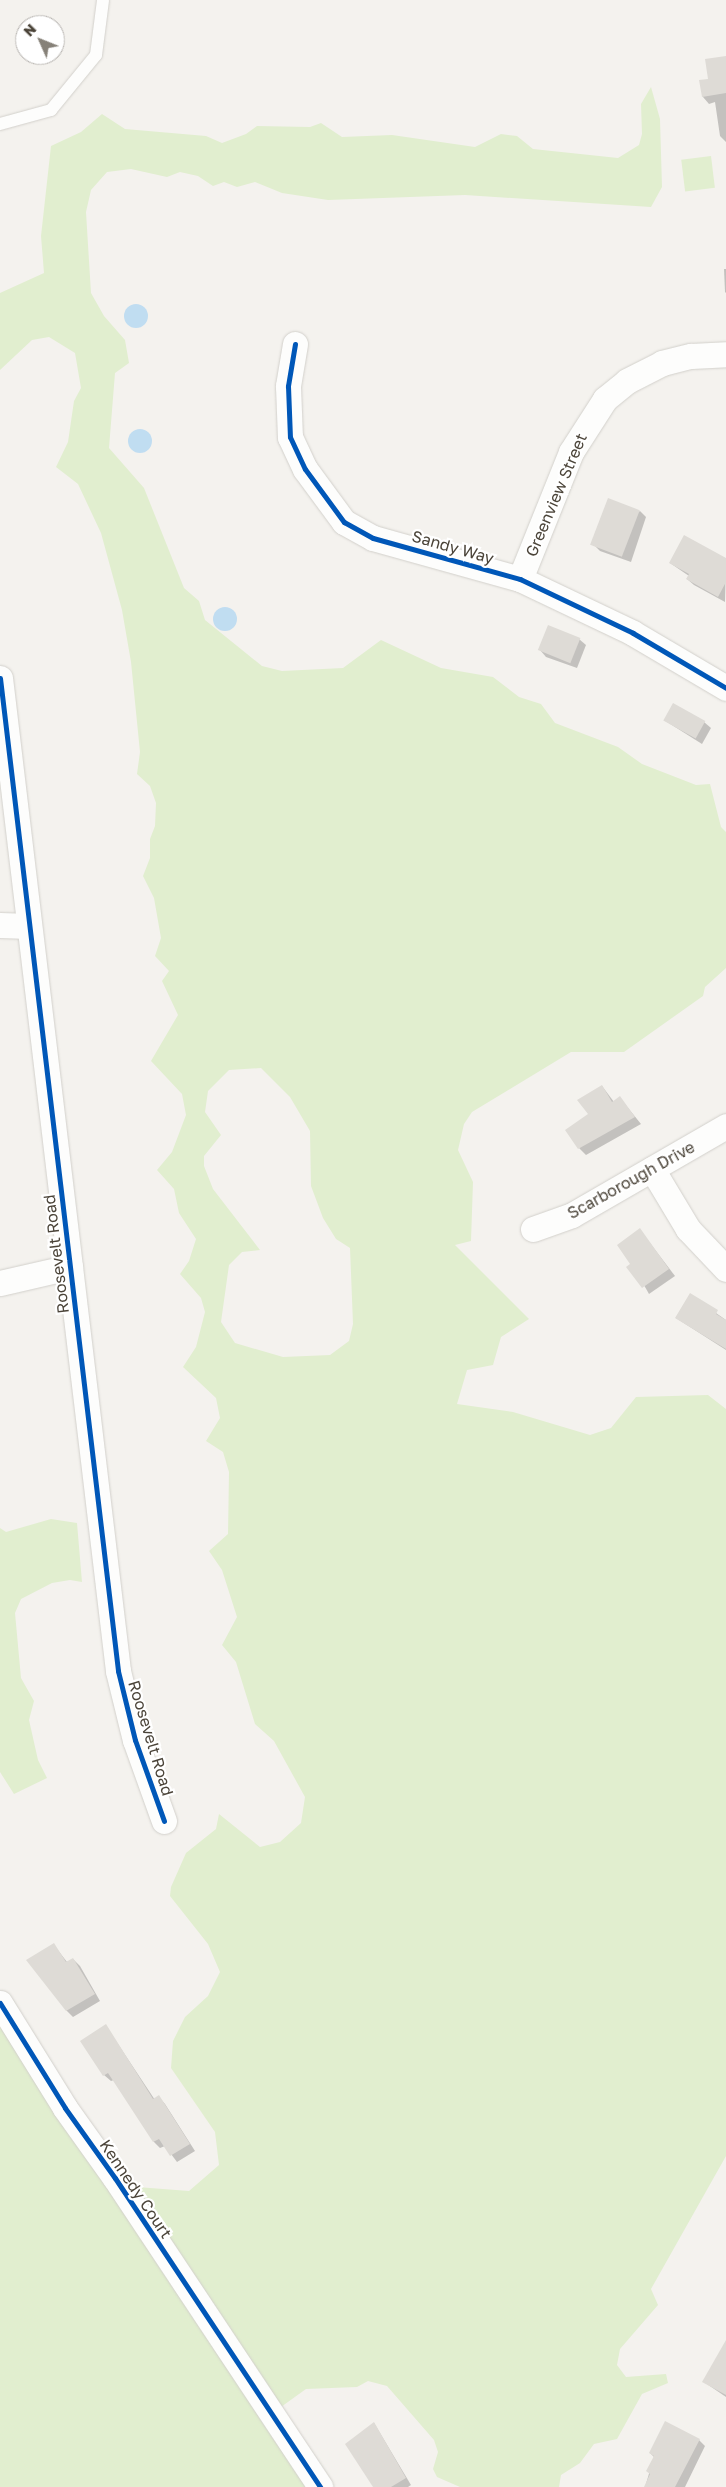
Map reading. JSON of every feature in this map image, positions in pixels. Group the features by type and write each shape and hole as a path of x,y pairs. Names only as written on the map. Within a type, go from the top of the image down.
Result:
{"street":[{"name":"Sandy Way","path":"295,344 288,386 290,437 305,469 344,522 373,538 520,578 633,633 726,688"},
{"name":"Greenview Street","path":"520,578 571,452 605,399 628,381 662,363 691,356 726,354"},
{"name":"Roosevelt Road","path":"0,679 118,1671 135,1740 164,1821"},
{"path":"0,925 28,926"},
{"name":"Scarborough Drive","path":"533,1229 572,1215 726,1126"},
{"path":"652,1169 688,1230 726,1269"},
{"path":"0,1284 70,1267"},
{"name":"Kennedy Court","path":"0,2003 65,2108 320,2487"}],"lane":[{"path":"0,124 52,110 96,55 103,0"}],"green space":[{"path":"651,87 660,119 662,187 651,207 465,195 328,200 282,193 255,182 237,187 224,182 213,186 198,176 180,172 167,177 131,169 107,172 91,190 86,212 91,293 104,316 125,340 129,363 115,373 109,448 144,488 184,588 199,601 205,620 262,666 282,671 343,668 381,640 441,668 493,677 519,697 541,704 555,723 618,747 642,764 696,785 710,784 721,827 726,832 726,968 705,987 703,996 624,1052 571,1052 472,1112 464,1124 458,1150 473,1182 471,1241 455,1245 529,1319 501,1337 493,1365 467,1370 457,1404 513,1412 590,1435 611,1428 636,1397 708,1395 726,1409 726,2156 651,2289 658,2305 620,2349 617,2365 626,2377 666,2374 668,2383 642,2394 617,2439 594,2444 580,2463 561,2475 559,2487 460,2487 437,2477 433,2469 438,2452 434,2440 387,2386 368,2381 357,2387 306,2389 267,2417 311,2487 0,2487 0,2016 124,2186 189,2191 219,2165 215,2132 171,2068 173,2041 185,2017 208,1996 220,1972 208,1944 170,1896 171,1887 186,1853 216,1829 219,1814 260,1847 280,1842 301,1823 305,1797 274,1741 255,1724 236,1662 222,1645 237,1617 222,1570 209,1551 228,1534 229,1472 223,1452 206,1441 220,1418 216,1398 183,1367 196,1347 205,1312 201,1298 180,1274 189,1261 196,1239 179,1213 174,1189 157,1170 172,1152 186,1115 182,1094 151,1061 178,1015 162,981 169,971 155,956 161,938 154,898 143,876 150,858 150,839 155,826 156,803 150,786 137,774 140,752 131,662 122,610 101,533 78,484 56,467 68,442 74,401 81,388 75,353 49,337 32,340 0,370 0,293 44,273 41,236 51,146 81,132 102,114 125,129 206,136 222,143 246,134 257,126 310,127 321,123 342,137 392,135 475,147 501,134 517,136 533,149 618,158 639,145 642,134 641,104","holes":["261,1068 290,1097 310,1131 311,1186 323,1218 336,1239 350,1248 353,1324 349,1341 330,1355 283,1357 235,1343 221,1322 229,1265 242,1252 260,1250 213,1189 204,1166 204,1156 221,1135 205,1112 208,1091 229,1070"]},
{"path":"711,156 715,188 685,191 681,160"},
{"path":"51,1519 77,1523 82,1582 70,1580 52,1583 21,1599 15,1613 21,1678 34,1701 29,1720 38,1760 47,1778 14,1794 0,1772 0,1528 6,1532"}],"water":[{"path":"136,304 141,305 147,311 147,321 141,327 136,328 131,327 125,321 124,316 125,311 131,305"},
{"path":"140,429 145,430 151,436 151,446 145,452 140,453 135,452 129,446 128,441 129,436 135,430"},
{"path":"225,607 230,608 236,614 236,624 230,630 225,631 220,630 214,624 213,619 214,614 220,608"}],"building":[{"path":"726,56 726,93 702,97 699,80 708,79 705,59"},
{"path":"608,498 640,510 622,557 590,545"},
{"path":"684,535 726,558 726,582 718,597 686,579 689,574 669,563"},
{"path":"548,625 580,638 570,663 538,650"},
{"path":"673,703 705,721 696,738 663,720"},
{"path":"602,1085 612,1102 620,1096 635,1117 578,1149 565,1130 588,1114 577,1100"},
{"path":"640,1228 669,1269 642,1288 626,1267 630,1264 617,1245"},
{"path":"690,1293 718,1310 716,1314 726,1320 726,1349 675,1318"},
{"path":"54,1943 66,1962 73,1958 95,1994 66,2011 26,1960"},
{"path":"106,2024 153,2099 159,2095 190,2144 170,2156 159,2139 153,2142 108,2073 103,2076 80,2041"},
{"path":"726,2340 726,2395 702,2382"},
{"path":"665,2421 700,2439 675,2487 644,2487 650,2474 646,2471 654,2456 649,2453"},
{"path":"374,2422 406,2478 391,2487 373,2487 345,2444"}],"cycle path":[{"path":"295,344 288,386 290,437 305,469 344,522 373,538 520,579 633,633 726,688"},
{"path":"0,678 118,1671 135,1740 164,1821"},
{"path":"0,2003 65,2108 115,2178 320,2487"}]}
